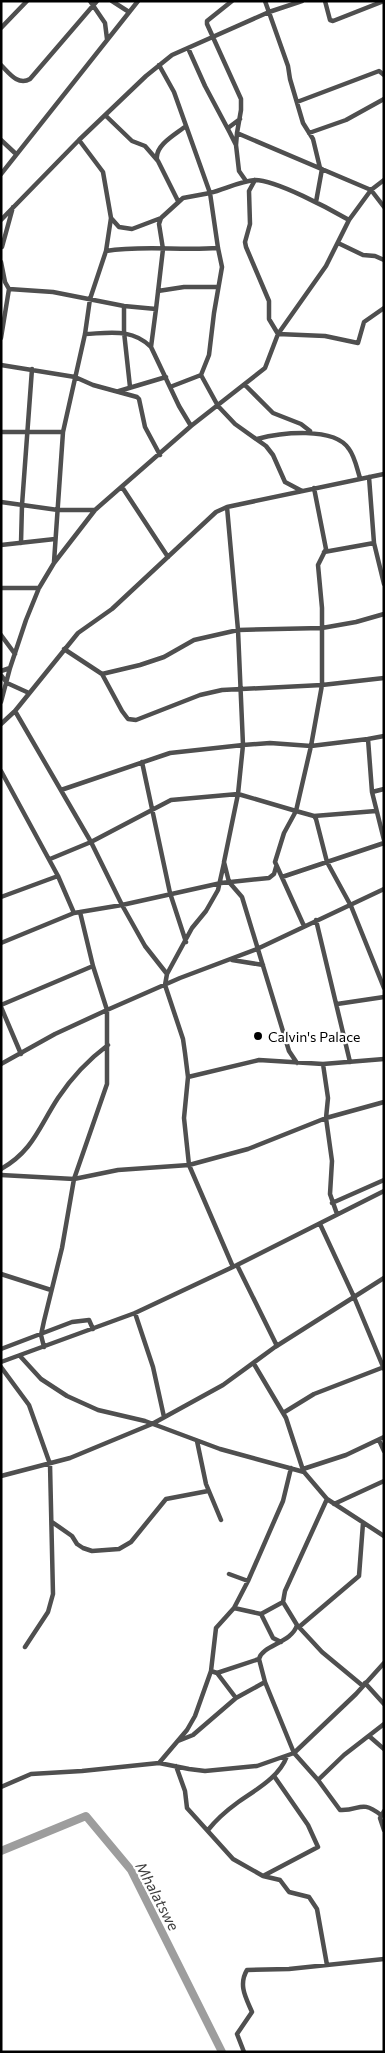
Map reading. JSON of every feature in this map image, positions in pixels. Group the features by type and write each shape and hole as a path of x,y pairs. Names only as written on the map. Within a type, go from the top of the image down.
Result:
{"street":[{"path":"1,28 27,1"},
{"path":"90,1 95,4 105,23 107,39"},
{"path":"112,1 129,12"},
{"path":"1,174 138,1"},
{"path":"232,1 208,21 207,27 241,99 236,145 239,171 249,191 250,224 245,242 269,300 269,320 278,334"},
{"path":"265,1 288,66 290,79 306,130 313,139 321,169 316,202"},
{"path":"1,220 79,140 172,55 212,39 269,12 302,1"},
{"path":"325,1 330,20 333,21 384,2"},
{"path":"1,65 20,81 25,82 30,79 95,4"},
{"path":"188,48 205,86 236,145"},
{"path":"159,65 174,92 210,193 222,267 206,368 201,375 170,387"},
{"path":"297,102 379,71 384,75"},
{"path":"309,133 346,120 384,99"},
{"path":"105,115 132,141 145,146 158,162 178,201"},
{"path":"228,128 240,119"},
{"path":"158,162 157,154 163,144 186,126"},
{"path":"237,133 371,190 384,207"},
{"path":"1,140 16,154"},
{"path":"54,563 63,432 85,334 90,299 106,251 111,218 103,172 79,140"},
{"path":"111,218 117,226 128,230 161,218 183,198 210,193 255,180 263,181 316,202 349,220"},
{"path":"249,191 255,180"},
{"path":"1,702 14,654 39,588 54,563 95,510 191,426 264,368 278,334 326,266 349,220 371,190 384,180"},
{"path":"1,252 13,207"},
{"path":"151,347 163,250 159,224 161,218"},
{"path":"1,243 2,247"},
{"path":"338,243 363,255 375,256 384,260"},
{"path":"106,251 128,248 163,250 218,248"},
{"path":"1,262 9,289 1,338"},
{"path":"158,291 184,287 218,287"},
{"path":"9,289 53,292 124,306 156,309"},
{"path":"124,306 124,332 130,387"},
{"path":"278,334 326,336 358,343 362,325 384,308"},
{"path":"85,334 124,332 140,338 151,347 191,426"},
{"path":"1,365 75,377 93,385 138,398 145,426 160,455"},
{"path":"21,543 32,369"},
{"path":"201,375 218,406 235,424 266,446 273,455 285,482 302,491"},
{"path":"117,391 166,377"},
{"path":"245,385 274,413 301,424 310,432"},
{"path":"1,432 63,432"},
{"path":"257,439 310,432 338,440 349,448 360,478"},
{"path":"1,724 14,711 78,633 112,609 209,517 227,507 384,474"},
{"path":"369,477 374,543 384,584"},
{"path":"122,487 168,557"},
{"path":"1,943 77,913 221,883 269,878 274,874 276,867 275,857 296,811 311,746 322,685 322,628 318,565 326,549 314,488"},
{"path":"1,502 58,510 95,510"},
{"path":"227,507 241,688 243,745 238,794 221,883 214,899 192,928 167,974 165,985 183,1038 188,1077 183,1112 189,1165 235,1266 277,1346"},
{"path":"1,545 55,539"},
{"path":"324,552 374,543"},
{"path":"1,588 39,588"},
{"path":"102,674 148,662 194,640 238,630 322,628 356,622 384,614"},
{"path":"1,635 14,654"},
{"path":"64,649 102,674 128,719 142,718 200,695 241,688 322,685 384,678"},
{"path":"1,671 10,668"},
{"path":"1,675 7,683 29,693"},
{"path":"14,711 91,842 145,946 167,974"},
{"path":"62,790 170,753 270,743 311,746 384,736"},
{"path":"282,877 384,842 372,792 368,739"},
{"path":"142,762 170,893 186,942"},
{"path":"1,771 50,859 77,913 107,1010 106,1089 74,1179 62,1248 42,1333 44,1347"},
{"path":"372,792 384,789"},
{"path":"50,859 91,842 152,808 171,800 238,794 314,816 376,811"},
{"path":"314,816 328,862 351,906 384,988"},
{"path":"224,862 229,882 242,897 257,950 290,1050 297,1063"},
{"path":"276,867 304,926"},
{"path":"1,897 58,876"},
{"path":"1,1064 55,1034 107,1010 230,959 257,950 384,889"},
{"path":"316,920 350,1062"},
{"path":"230,959 263,965"},
{"path":"21,1054 1,1006 93,966"},
{"path":"337,1004 384,997"},
{"path":"1,1169 21,1156 30,1146 57,1099 75,1073 108,1044"},
{"path":"188,1077 259,1060 323,1064 384,1059"},
{"path":"323,1064 328,1098 326,1118 332,1160 330,1194 337,1214"},
{"path":"1,1175 74,1179 118,1170 189,1165 248,1149 326,1118 384,1102"},
{"path":"332,1202 384,1180"},
{"path":"1,1362 134,1313 235,1266 384,1191"},
{"path":"284,1413 314,1394 384,1368 320,1224"},
{"path":"1,1274 51,1290"},
{"path":"1,1476 70,1458 152,1424 223,1385 277,1346 384,1278"},
{"path":"134,1313 155,1372 164,1417"},
{"path":"1,1349 83,1320 91,1322 93,1329"},
{"path":"20,1356 40,1379 67,1396 98,1410 152,1424 197,1441 292,1468 303,1470 346,1455 384,1437"},
{"path":"254,1364 284,1413 303,1470 327,1499 384,1536"},
{"path":"1,1366 29,1405 50,1464 53,1594 48,1612 26,1647"},
{"path":"378,1440 384,1451"},
{"path":"197,1441 208,1491 221,1520"},
{"path":"159,1763 191,1724 211,1671 216,1628 234,1608 248,1581 283,1501 292,1468"},
{"path":"334,1504 384,1481"},
{"path":"52,1522 72,1536 77,1544 83,1548 92,1551 119,1549 131,1542 166,1499 208,1491"},
{"path":"327,1499 285,1591 283,1602 298,1626 322,1652 364,1685 384,1704"},
{"path":"363,1523 359,1576 298,1626 282,1642 262,1653 259,1659 265,1682 294,1753 318,1780 340,1810 362,1806 370,1807 382,1813 384,1830"},
{"path":"229,1574 248,1581"},
{"path":"234,1608 261,1614 283,1602"},
{"path":"261,1614 273,1638 282,1642"},
{"path":"217,1673 259,1659"},
{"path":"1,1787 31,1774 159,1763 206,1771 257,1766 294,1753 384,1663"},
{"path":"211,1671 217,1673 236,1698"},
{"path":"178,1741 192,1735 236,1698 265,1682"},
{"path":"318,1780 344,1755 384,1724"},
{"path":"369,1736 384,1750"},
{"path":"208,1830 236,1804 274,1776 285,1762 287,1756"},
{"path":"176,1766 185,1791 187,1808 233,1859 263,1876 280,1880 288,1891 309,1897 317,1909 327,1965"},
{"path":"263,1876 318,1848 308,1825 274,1776"},
{"path":"244,2052 237,2034 252,2012 243,1993 247,1970 289,1969 384,1959"}],"waterway":[{"name":"Mhalatswe","path":"1,1851 86,1816 131,1870 222,2052"}],"place":[{"name":"Calvin's Palace","path":"258,1036"}]}
